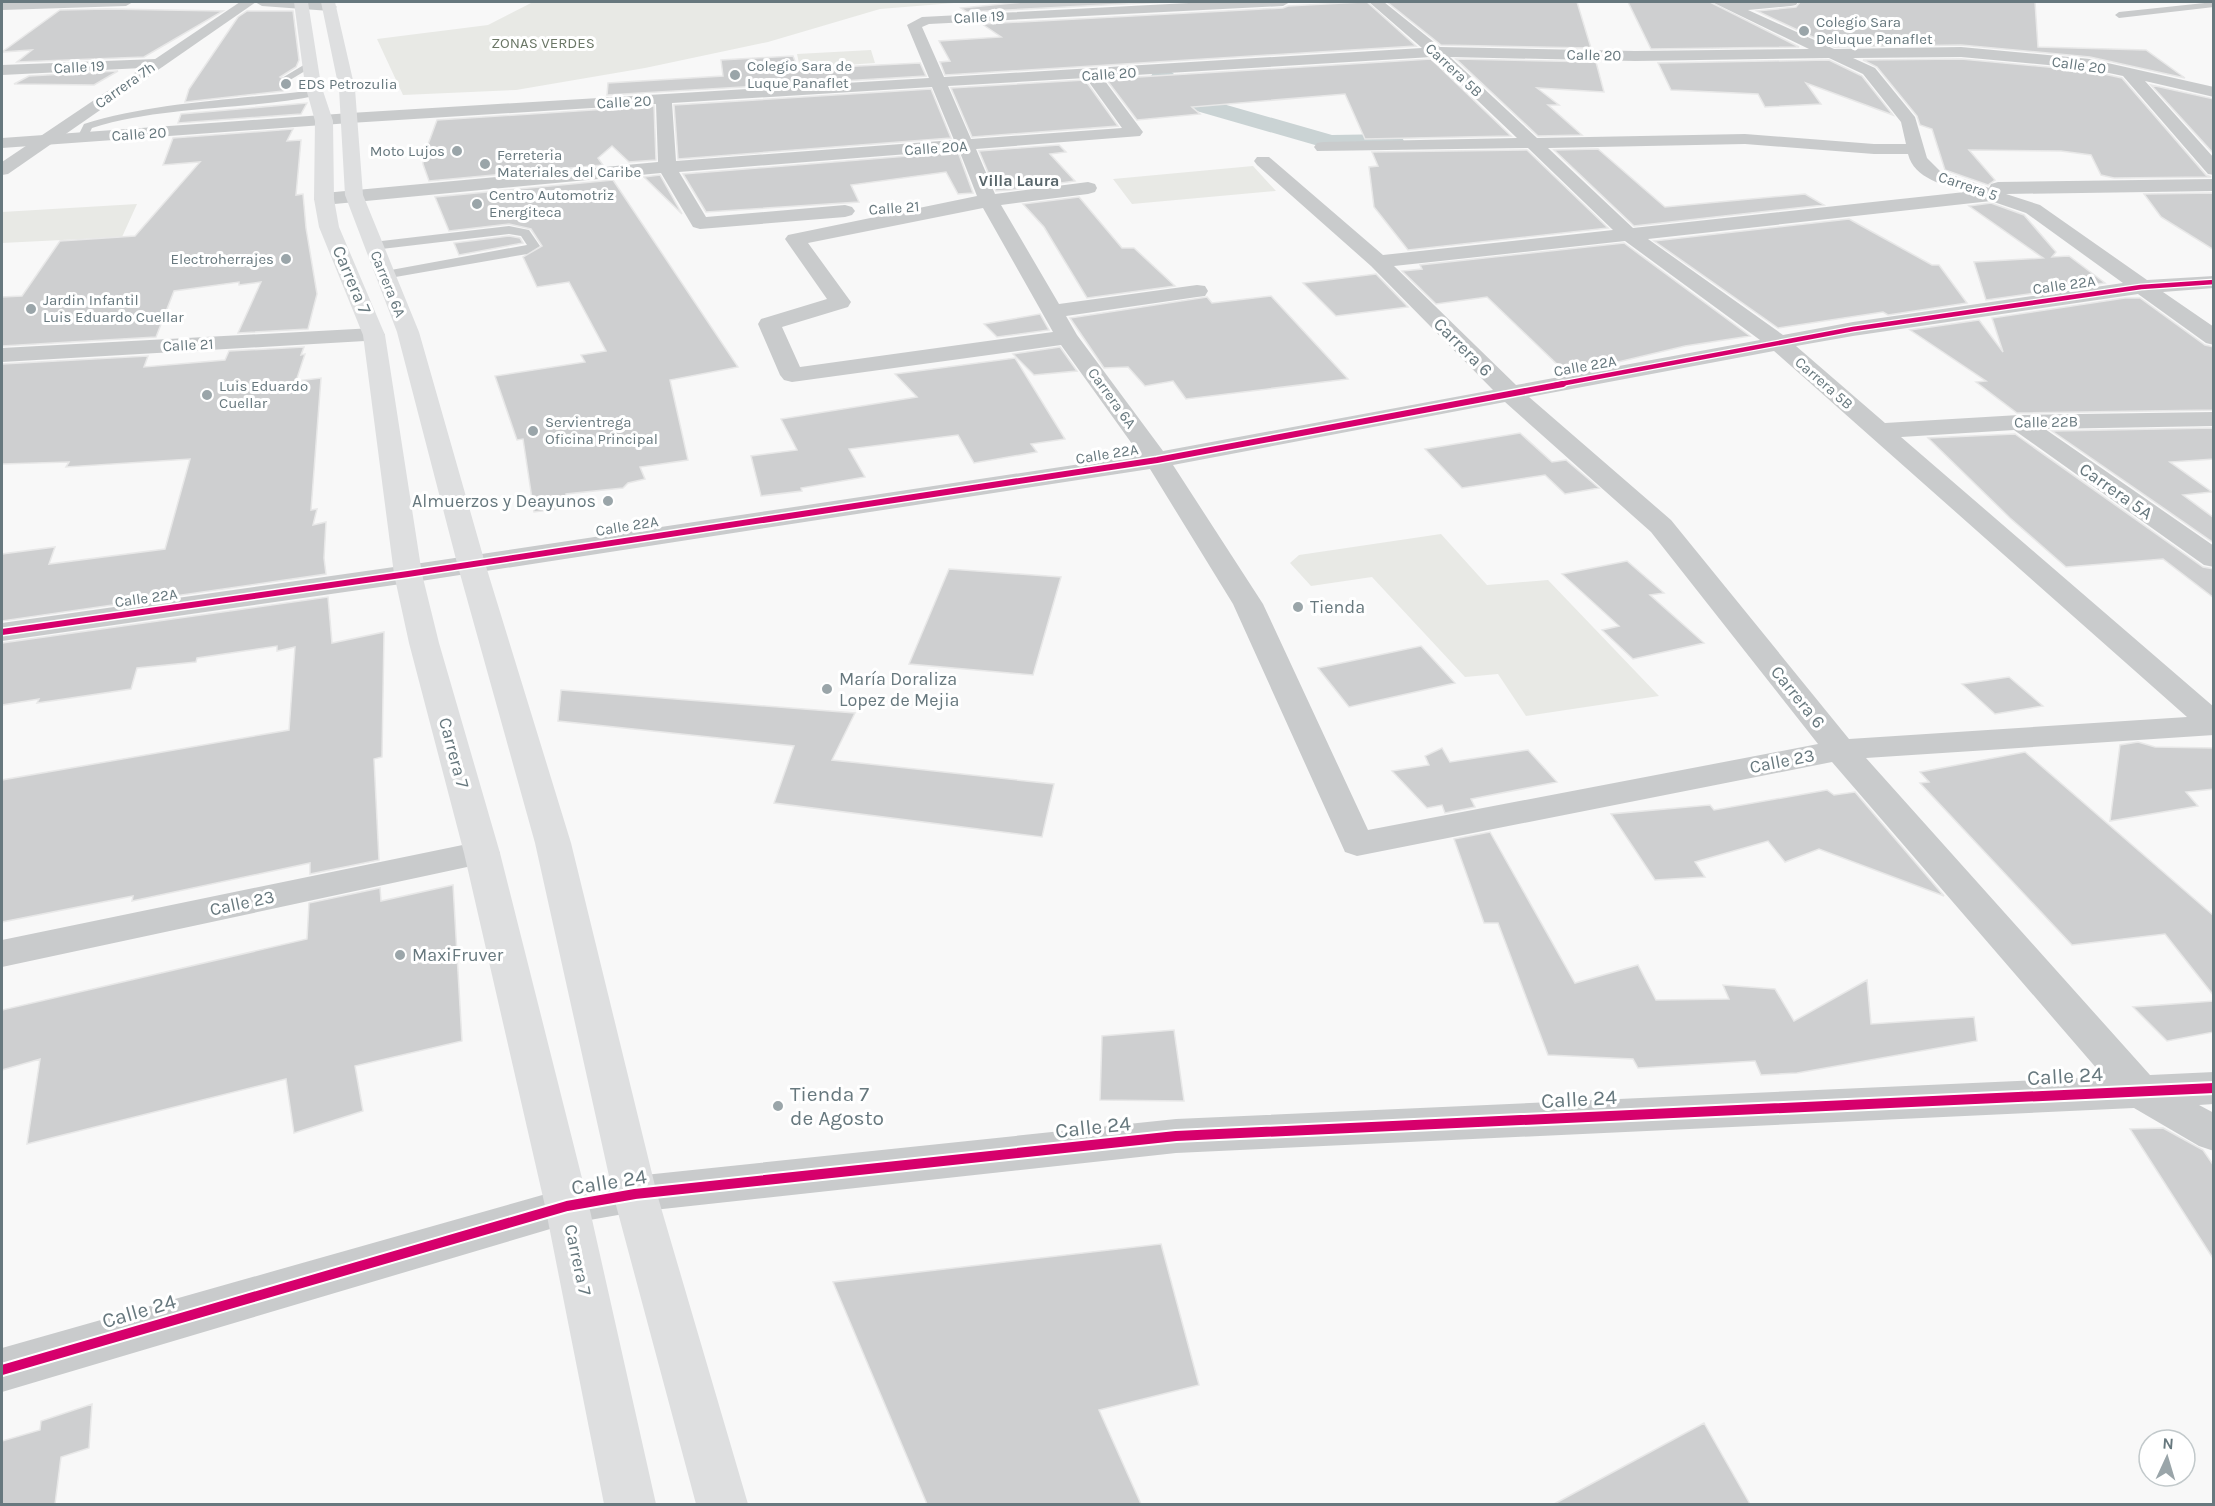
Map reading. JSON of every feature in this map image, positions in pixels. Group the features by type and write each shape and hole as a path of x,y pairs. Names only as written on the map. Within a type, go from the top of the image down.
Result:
{"main road":[{"name":"Carrera 7","path":"301,3 310,65 330,111 339,197 329,227 374,335 408,574 424,644 482,853 567,1206 630,1504"},
{"path":"329,4 347,89 330,111"},
{"name":"Carrera 6A","path":"339,197 373,246 408,332 471,563"},
{"path":"471,563 553,843 636,1194 722,1504"}],"street":[{"path":"2,6 126,2"},
{"name":"Carrera 7h","path":"98,84 225,2"},
{"name":"Carrera 7h","path":"2,170 249,2"},
{"path":"262,2 329,4"},
{"name":"Calle 19","path":"927,20 1283,2"},
{"name":"Carrera 5B","path":"1376,2 1436,52 1627,233 1780,344 2214,725"},
{"path":"1727,4 1791,2"},
{"name":"Carrera 5","path":"1727,4 1869,71 1910,121 1918,159 1933,175 2033,208 2214,338"},
{"name":"Carrera 6A","path":"927,20 914,25 989,201 1067,337 1157,460 1248,604 1357,844"},
{"name":"Calle 20","path":"5,146 330,111 664,100 1436,52 1635,56 1815,56 1961,52 2090,64 2214,92"},
{"name":"Calle 19","path":"2,70 156,64"},
{"path":"2129,73 2214,170"},
{"name":"Calle 20A","path":"339,197 667,167 1134,132 1092,75"},
{"path":"664,100 667,167"},
{"path":"5,146 41,123"},
{"path":"1323,147 1745,139 1916,149"},
{"name":"Carrera 6","path":"1263,161 1378,262 1510,393 1661,526 1840,750 2140,1091 2214,1134"},
{"name":"Calle 21","path":"667,167 700,223 989,201 1088,188"},
{"path":"1972,188 2214,185"},
{"path":"1378,262 1627,233 1993,195"},
{"path":"989,201 795,239 840,302 769,324 792,375 1067,337"},
{"name":"Calle 22A","path":"2,632 408,574 1157,460 1853,329 2141,287 2214,282"},
{"path":"1054,311 1197,291"},
{"name":"Calle 21","path":"2,355 374,335"},
{"name":"Calle 22B","path":"1880,431 2019,422 2214,419"},
{"name":"Carrera 5A","path":"2019,422 2214,559"},
{"name":"Calle 23","path":"1357,844 1840,750 2214,725"},
{"name":"Calle 23","path":"2,954 482,853"},
{"name":"Calle 24","path":"2,1370 567,1206 636,1194 1176,1136 2214,1088"}],"lane":[{"path":"2119,15 2214,4"},
{"path":"286,78 310,65"},
{"path":"287,89 330,111"},
{"path":"82,138 88,126 146,113 330,111"},
{"path":"373,246 509,230 525,233 534,246 527,250 384,274"},
{"path":"427,239 451,245"}],"green space":[{"name":"ZONAS VERDES","path":"533,2 966,2 880,9 768,42 645,68 516,90 403,95 377,39 488,25"},
{"path":"871,50 875,63 800,68 797,54"},
{"path":"1253,166 1276,191 1132,204 1113,179"},
{"path":"137,204 122,237 2,243 2,212"},
{"path":"1441,534 1487,585 1548,580 1659,696 1526,716 1498,674 1465,677 1372,577 1311,586 1290,563 1299,555"}],"building":[{"path":"1023,2 1164,2 967,12 961,8"},
{"path":"1367,2 1416,46 945,75 940,62 950,61 939,41 1001,37 982,24"},
{"path":"1387,2 1577,2 1591,48 1441,45"},
{"path":"1628,2 1710,2 1799,47 1651,49"},
{"path":"1800,2 2035,2 2038,47 2146,50 2185,78 2090,57 1961,45 1834,47 1757,11 1796,7"},
{"path":"60,10 223,11 144,57 17,62 32,50 2,52"},
{"path":"247,11 293,11 299,60 296,67 280,77 288,82 283,91 185,102 189,89 238,17"},
{"path":"793,56 798,69 920,63 926,76 607,95 608,83 723,76 721,60"},
{"path":"1431,59 1511,136 1365,139 1345,94 1192,107 1200,114 1137,120 1106,79"},
{"path":"1456,59 1596,62 1604,92 1537,88 1559,105 1548,105 1582,135 1538,136"},
{"path":"1961,59 2090,71 2122,78 2206,175 2211,177 2114,178 2101,175 2091,155 2061,151 1969,150 1995,180 1988,185 1945,170 1932,129 1920,125 1917,116 1877,67 1863,60"},
{"path":"1829,60 1862,76 1893,115 1806,83 1821,104 1765,107 1758,94 1671,90 1658,63"},
{"path":"118,71 94,85 14,84 29,76"},
{"path":"1085,80 1118,126 972,137 951,88"},
{"path":"2151,85 2214,99 2214,154"},
{"path":"931,89 951,138 678,159 674,105"},
{"path":"307,103 301,114 178,123 181,114"},
{"path":"654,106 656,160 629,162 612,146 598,158 603,165 429,181 423,164 423,158 437,120"},
{"path":"293,129 287,141 301,140 296,195 303,194 317,294 308,329 238,333 261,282 239,285 239,282 174,291 156,337 2,346 2,297 22,296 60,241 135,236 200,162 163,165 173,138"},
{"path":"1059,145 1066,152 1050,154 1075,181 1010,190 996,191 979,151"},
{"path":"1598,149 1665,207 1805,194 1824,205 1634,226 1554,150"},
{"path":"1527,150 1608,228 1408,250 1374,207 1369,167 1378,166 1372,152"},
{"path":"958,152 973,193 958,194 946,172 851,185 859,202 706,212 683,174"},
{"path":"660,175 682,214 644,177"},
{"path":"613,180 738,367 670,380 688,460 640,467 645,479 628,483 623,488 566,494 567,508 534,512 523,439 517,440 495,376 585,362 581,355 606,351 569,282 537,287 523,257 542,246 531,229 509,224 449,231 435,197"},
{"path":"2214,193 2214,250 2161,217 2144,194"},
{"path":"1079,197 1122,248 1134,248 1175,286 1087,298 1044,227 1023,204"},
{"path":"1991,203 2024,215 2056,252 2052,257 2069,256 2105,283 1986,300 1974,262 2043,258 1969,206"},
{"path":"1849,219 1932,265 1939,265 1967,303 1888,315 1883,312 1778,328 1654,241"},
{"path":"509,236 520,238 523,243 459,255 454,243"},
{"path":"1624,243 1750,336 1685,346 1618,362 1561,368 1487,297 1436,304 1402,271 1422,269 1420,265"},
{"path":"1376,274 1408,307 1336,316 1303,283"},
{"path":"1271,296 1348,379 1186,399 1173,381 1145,386 1128,367 1104,368 1070,318 1207,297 1212,303"},
{"path":"2125,298 2140,298 2205,345 2214,347 2214,410 2017,413 1976,382 1986,381 1910,330 1979,320 2003,352 1992,318"},
{"path":"1040,314 1049,330 997,337 984,324"},
{"path":"304,347 301,355 305,354 296,381 321,378 311,510 317,509 313,525 326,522 324,558 326,574 2,621 2,554 55,547 49,564 165,549 190,459 66,467 69,462 2,464 2,364 148,356 144,367 225,360 229,351"},
{"path":"1060,347 1077,371 1034,375 1013,354"},
{"path":"1015,358 1065,439 1031,444 1037,452 974,463 958,435 849,449 865,477 801,488 802,491 761,496 751,456 797,450 781,419 917,397 895,374"},
{"path":"2214,428 2214,459 2170,462 2212,492 2183,495 2214,518 2214,543 2052,431"},
{"path":"1520,433 1552,462 1566,460 1599,488 1565,494 1545,475 1462,488 1425,449"},
{"path":"2015,434 2203,567 2214,569 2214,598 2163,559 2066,567 2010,518 1928,438"},
{"path":"1627,561 1664,593 1650,595 1704,643 1633,659 1602,630 1619,626 1562,574"},
{"path":"949,569 1061,577 1033,675 909,664"},
{"path":"328,597 332,643 384,632 382,757 374,759 379,860 310,874 310,863 132,901 133,896 2,922 2,780 289,730 295,647 277,651 277,646 197,658 196,662 137,668 131,689 37,703 39,699 2,705 2,643"},
{"path":"1421,646 1455,683 1349,707 1318,668"},
{"path":"2009,677 2043,706 1995,714 1962,684"},
{"path":"561,690 855,713 832,760 1054,784 1042,837 774,803 794,746 558,721"},
{"path":"2138,742 2155,747 2214,748 2214,789 2186,792 2198,806 2110,821 2120,745"},
{"path":"1442,748 1450,762 1528,750 1557,782 1471,799 1475,807 1445,813 1442,805 1427,808 1392,771 1429,765 1425,756"},
{"path":"2025,752 2214,916 2214,996 2165,934 2072,945 1920,783 1929,782 1920,772"},
{"path":"1827,790 1834,795 1855,792 1944,896 1819,849 1785,862 1768,841 1695,862 1705,877 1655,880 1611,814 1710,805 1714,810"},
{"path":"1490,832 1575,983 1638,965 1656,1000 1729,999 1723,985 1775,989 1794,1021 1867,980 1871,1024 1974,1017 1977,1041 1797,1073 1761,1075 1755,1061 1638,1068 1633,1059 1548,1055 1498,923 1484,923 1454,839"},
{"path":"453,885 462,1041 355,1066 363,1111 294,1133 286,1079 27,1144 40,1059 2,1070 2,1010 307,939 309,903 380,888 381,901"},
{"path":"2214,1001 2214,1032 2167,1041 2133,1007"},
{"path":"1174,1030 1184,1101 1100,1100 1102,1036"},
{"path":"2163,1128 2203,1150 2214,1166 2214,1260 2130,1129"},
{"path":"1161,1244 1199,1385 1099,1410 1141,1504 927,1504 833,1282"},
{"path":"92,1404 89,1448 61,1457 55,1504 2,1504 2,1441 40,1430 41,1421"},
{"path":"1704,1423 1750,1504 1554,1504"}],"waterway":[{"path":"1162,76 1201,105 1331,142 1392,141"}],"cycle path":[{"path":"2,632 408,574 1157,460 1853,329 2141,287 2214,282"},
{"path":"2,1370 567,1206 635,1194 1176,1136 2214,1088"}],"place":[{"name":"Colegio Sara Deluque Panaflet","path":"1804,31"},
{"name":"Colegio Sara de Luque Panaflet","path":"735,75"},
{"name":"EDS Petrozulia","path":"286,84"},
{"name":"Moto Lujos","path":"457,151"},
{"name":"Ferreteria Materiales del Caribe","path":"485,164"},
{"name":"Centro Automotriz Energiteca","path":"477,204"},
{"name":"Electroherrajes","path":"286,259"},
{"name":"Jardin Infantil Luis Eduardo Cuellar","path":"31,309"},
{"name":"Luis Eduardo Cuellar","path":"207,395"},
{"name":"Servientrega Oficina Principal","path":"533,431"},
{"name":"Almuerzos y Deayunos","path":"608,501"},
{"name":"Tienda","path":"1298,607"},
{"name":"María Doraliza Lopez de Mejia","path":"827,689"},
{"name":"MaxiFruver","path":"400,955"},
{"name":"Tienda 7 de Agosto","path":"778,1106"}],"district":[{"name":"Villa Laura","path":"1019,180"}]}
